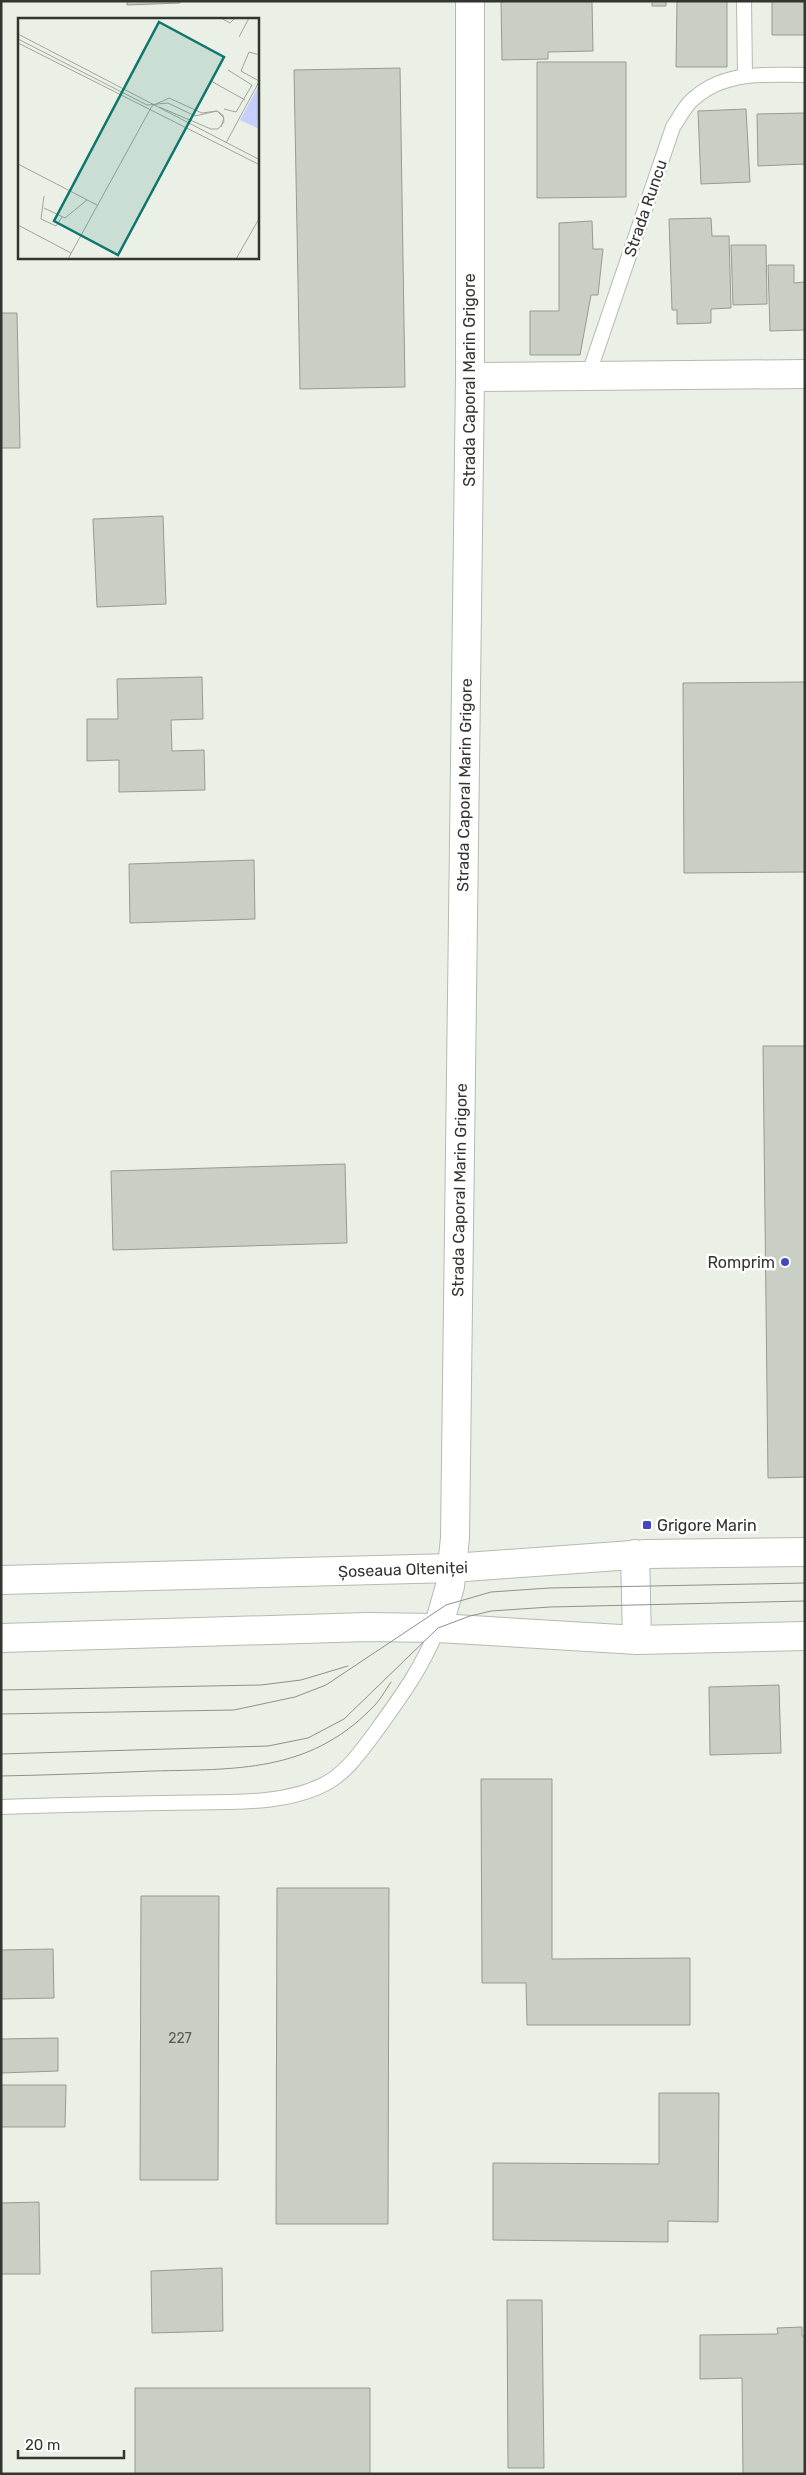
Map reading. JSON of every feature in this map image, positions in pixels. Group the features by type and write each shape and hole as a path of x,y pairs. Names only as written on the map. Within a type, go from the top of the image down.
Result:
{"street":[{"name":"Strada Caporal Marin Grigore","path":"438,1628 446,1605 455,1538 470,378 470,1"},
{"path":"470,378 805,374"},
{"name":"Șoseaua Olteniței","path":"1,1580 452,1568 635,1554 805,1552"},
{"path":"635,1554 638,1640"},
{"path":"1,1638 367,1627 438,1628 638,1640 805,1636"}],"lane":[{"path":"744,1 744,75"},
{"name":"Strada Runcu","path":"588,376 673,126 690,102 707,88 730,78 744,75 805,75"},
{"path":"1,1807 255,1800 299,1794 330,1781 354,1760 408,1687 425,1660 438,1628"}],"building":[{"path":"127,1 180,1 180,3 127,5"},
{"path":"501,1 592,1 593,51 548,52 548,59 502,60"},
{"path":"652,1 666,1 666,6 652,6"},
{"path":"677,1 727,1 727,67 676,67"},
{"path":"772,1 805,1 805,35 772,35"},
{"path":"537,62 626,62 626,197 537,198"},
{"path":"400,68 405,387 300,389 294,70"},
{"path":"746,109 750,182 701,184 698,111"},
{"path":"805,113 805,164 758,166 757,114"},
{"path":"711,218 712,236 729,236 731,308 711,309 711,323 677,324 677,310 672,310 669,219"},
{"path":"592,221 593,249 603,249 598,295 591,295 580,355 530,355 530,311 559,311 559,223"},
{"path":"731,245 766,245 767,304 733,305"},
{"path":"768,265 794,265 794,283 805,282 805,330 770,331"},
{"path":"1,313 17,313 20,448 1,448"},
{"path":"163,516 166,604 97,607 93,519"},
{"path":"202,677 203,719 171,720 172,751 204,750 205,790 119,792 119,760 87,761 87,719 118,719 117,679"},
{"path":"805,682 805,872 684,873 683,683"},
{"path":"254,860 255,919 130,923 129,864"},
{"name":"Romprim","path":"763,1046 805,1046 805,1477 768,1478"},
{"path":"345,1164 347,1243 113,1250 111,1171"},
{"path":"779,1685 781,1753 710,1755 709,1687"},
{"path":"481,1779 552,1779 552,1959 690,1958 690,2025 527,2025 526,1983 482,1983"},
{"path":"277,1888 389,1888 388,2224 276,2224"},
{"path":"141,1896 219,1896 218,2180 140,2180"},
{"path":"53,1949 54,1998 1,1999 1,1950"},
{"path":"58,2038 58,2071 1,2073 1,2039"},
{"path":"1,2085 66,2085 65,2127 1,2127"},
{"path":"659,2093 719,2093 718,2222 668,2221 668,2242 493,2240 493,2163 659,2164"},
{"path":"39,2202 40,2274 1,2274 1,2203"},
{"path":"222,2268 223,2331 152,2333 151,2271"},
{"path":"507,2300 542,2300 544,2468 508,2468"},
{"path":"802,2327 802,2336 805,2336 805,2474 743,2474 742,2378 700,2379 700,2335 778,2334 777,2328"},
{"path":"135,2388 370,2388 370,2474 135,2474"}],"tram line":[{"path":"1,1714 234,1710 295,1697 326,1685 446,1605 491,1592 549,1588 805,1583"},
{"path":"1,1754 268,1746 308,1738 344,1719 438,1628 470,1616 491,1611 550,1607 805,1601"},
{"path":"1,1690 261,1685 301,1680 348,1666"},
{"path":"1,1776 213,1769 269,1763 296,1756 322,1745 347,1730 374,1706 391,1682"}],"place":[{"name":"Romprim","path":"785,1262"},
{"name":"Grigore Marin","path":"647,1525"}]}
